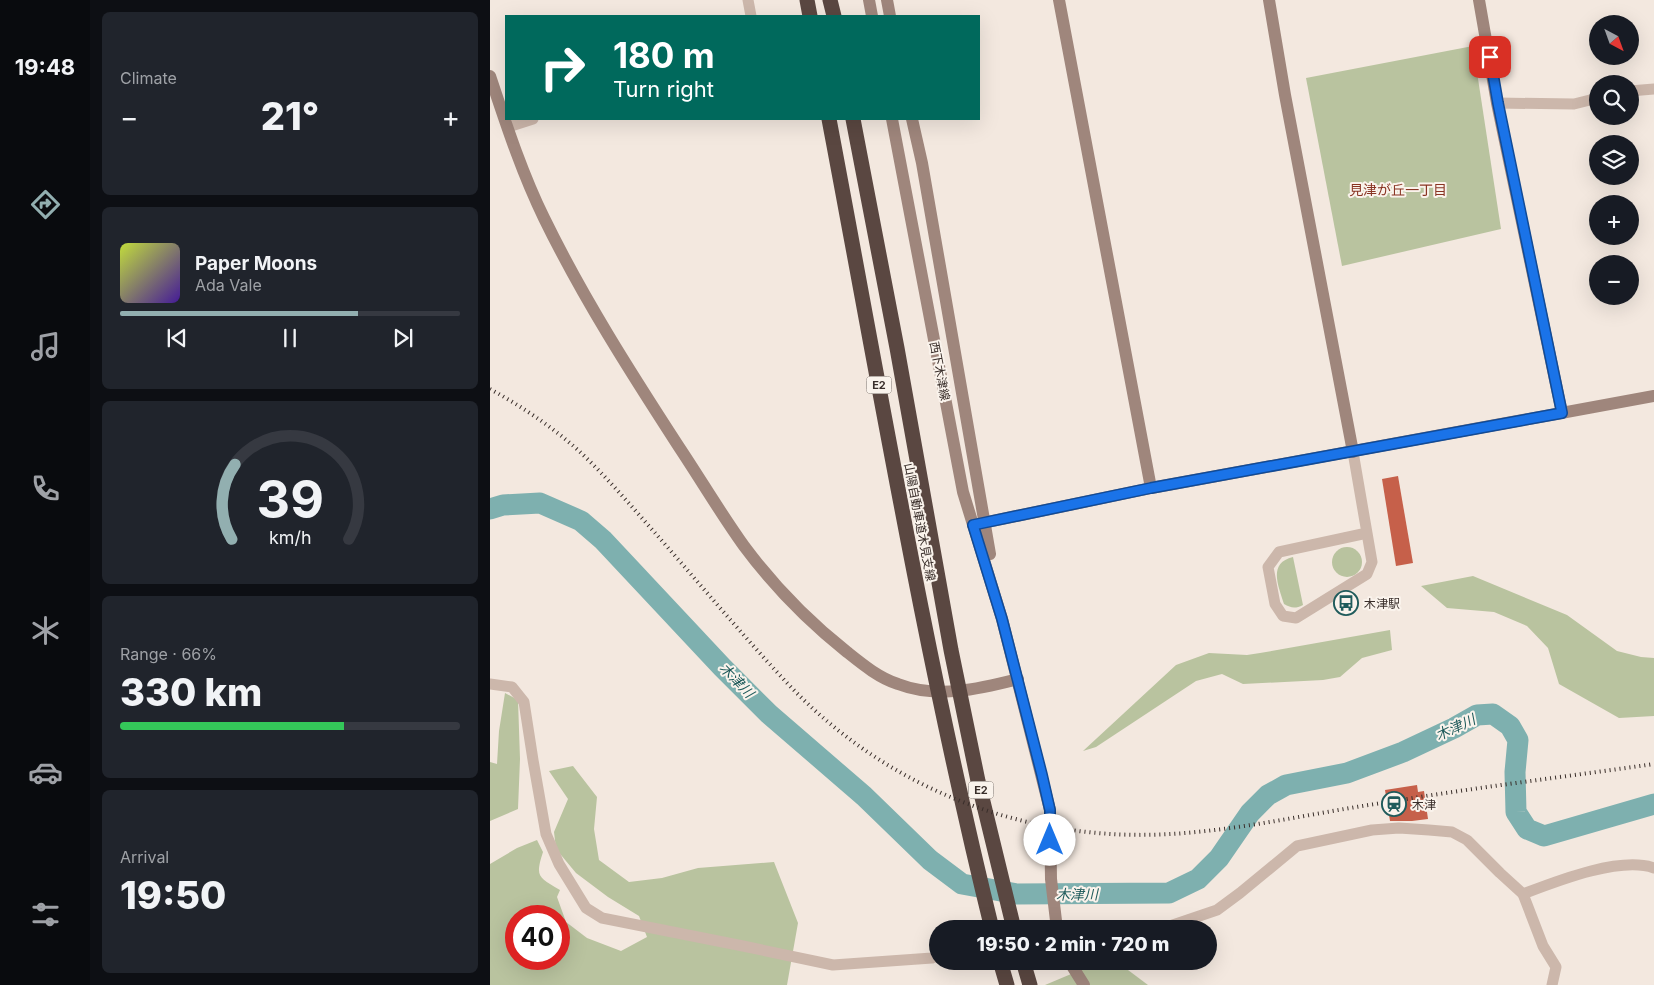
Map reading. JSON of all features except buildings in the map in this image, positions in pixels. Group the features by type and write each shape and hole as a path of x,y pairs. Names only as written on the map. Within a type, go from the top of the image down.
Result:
{"highway":[{"path":"807,0 810,15"},
{"path":"830,0 834,15"},
{"name":"山陽自動車道木見支線","path":"829,120 929,651 990,920"},
{"name":"山陽自動車道木見支線","path":"853,120 897,348 951,650 978,781 1012,920"},
{"path":"1003,970 1007,985"},
{"path":"1026,970 1030,985"}],"street":[{"path":"748,0 751,15"},
{"path":"869,0 872,15"},
{"path":"886,0 890,15"},
{"path":"1060,0 1151,488"},
{"path":"1269,0 1372,562 1367,574 1296,618 1283,616 1275,604 1268,567 1279,552 1366,533"},
{"path":"1479,0 1498,103 1562,413"},
{"path":"490,76 505,118"},
{"path":"1639,90 1654,89"},
{"path":"1498,103 1574,104 1589,100"},
{"path":"506,120 544,217 580,287 637,382 743,544 767,576 792,603 836,644 867,668 897,684 927,692 976,689 1018,679"},
{"path":"508,127 530,120"},
{"name":"西下木津線","path":"892,120 963,492 978,524"},
{"name":"西下木津線","path":"912,120 922,163 978,524 1050,810 1051,879 1056,920"},
{"path":"978,524 1151,488 1654,396"},
{"path":"490,684 512,687 524,702 532,760 546,834 559,864 586,908 602,918 833,965 929,958"},
{"path":"1188,920 1217,910 1240,894 1297,846 1372,830 1399,828 1452,832 1467,840 1500,874 1523,894 1543,946 1556,967 1552,985"},
{"path":"1523,894 1578,874 1633,864 1654,868"},
{"path":"1075,970 1084,985"}],"green space":[{"path":"1473,46 1501,229 1342,266 1306,78"},
{"path":"1347,547 1353,548 1361,556 1361,568 1353,576 1347,577 1341,576 1333,568 1332,562 1333,556 1341,548"},
{"path":"1293,557 1303,605 1291,607 1284,604 1277,576 1280,564"},
{"path":"1473,576 1567,615 1617,651 1654,658 1654,716 1619,718 1559,684 1548,648 1527,626 1494,612 1447,608 1421,586"},
{"path":"1390,630 1392,650 1362,658 1340,677 1323,680 1243,684 1222,674 1196,681 1096,747 1083,751 1176,665 1209,653 1247,655"},
{"path":"505,693 518,700 520,759 518,809 490,821 490,762 497,764 499,731"},
{"path":"573,766 597,797 594,829 599,860 629,882 662,878 698,868 774,862 798,923 787,985 490,985 490,864 517,848 537,840 543,852 539,867 540,876 560,890 557,897 560,905 505,905 505,970 570,970 570,925 587,938 621,951 647,937 639,916 608,897 576,873 556,849 554,832 568,799 549,771"},
{"path":"1081,970 1128,970 1148,985 1045,985"}],"waterway":[{"name":"木津川","path":"490,509 503,505 540,503 581,521 603,540 722,667 769,714 864,796 930,860 962,884 1017,894 1169,893 1198,879 1219,858 1250,813 1268,795 1286,785 1347,773 1403,752 1477,715 1493,714 1510,726 1518,740 1515,772 1516,812 1527,829 1544,836 1654,804"}],"railway":[{"path":"490,389 524,409 578,450 628,502 789,685 831,724 876,757 924,785 975,806 1028,822 1083,832 1139,835 1196,832 1450,792 1654,764"}],"place":[{"name":"木津駅","path":"1346,603"},
{"name":"木津","path":"1394,804"}],"district":[{"name":"見津が丘一丁目","path":"1398,189"}],"route":[{"path":"1050,840 1050,810 1042,775 1002,619 973,525 1151,488 1562,413 1490,57"}]}
